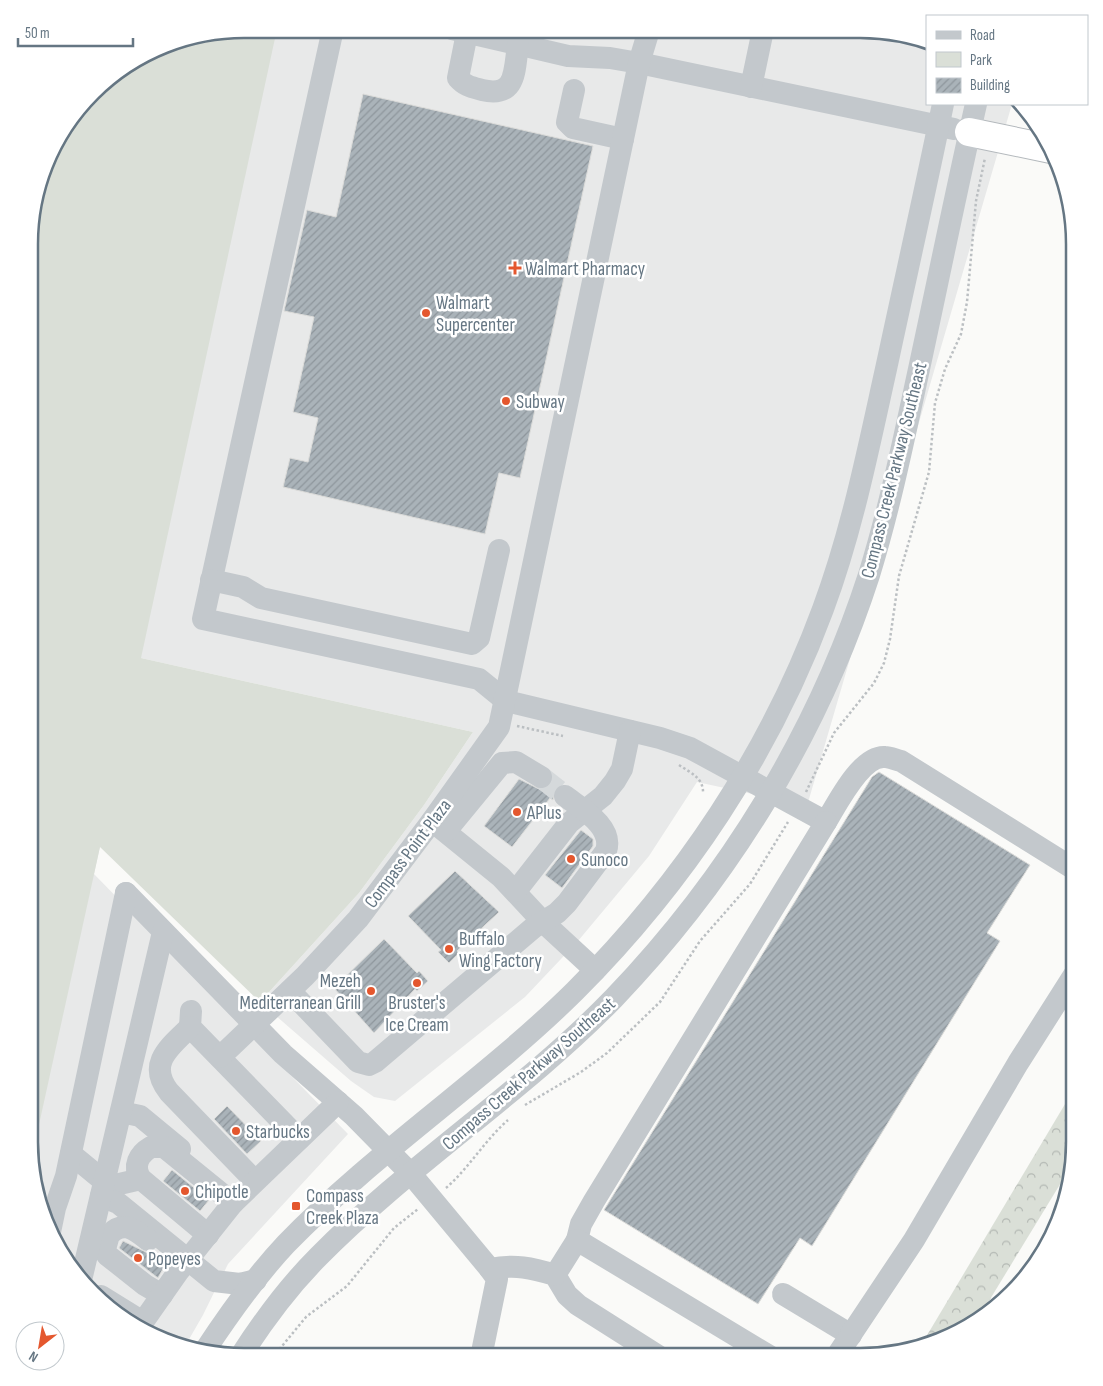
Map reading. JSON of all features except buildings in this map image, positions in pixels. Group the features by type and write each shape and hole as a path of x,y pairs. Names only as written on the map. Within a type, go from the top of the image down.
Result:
{"highway":[{"path":"969,132 1042,147"}],"street":[{"path":"331,38 203,619 479,679 503,711 630,731 690,748 826,822"},
{"path":"459,38 458,78 464,86 494,92 505,90 513,81 518,44"},
{"path":"491,38 568,56 610,58 639,63 969,132"},
{"name":"Compass Point Plaza","path":"220,1058 290,991 358,919 439,826 499,727 639,63 647,38"},
{"path":"751,87 762,38"},
{"path":"574,90 567,122 573,128 623,139"},
{"name":"Compass Creek Parkway Southeast","path":"208,1346 256,1280 285,1246 341,1192 388,1151 534,1029 594,970 656,903 699,844 743,778 785,696 822,611 850,527 943,105"},
{"name":"Compass Creek Parkway Southeast","path":"246,1348 268,1317 319,1256 411,1174 565,1045 614,998 695,904 771,793 822,696 871,567 896,475 976,105"},
{"path":"864,468 896,475"},
{"path":"211,580 243,587 261,598 472,644 479,638 499,550"},
{"path":"516,891 569,823 603,796 622,769 630,731"},
{"path":"555,1275 577,1240 581,1224 594,1201 849,783 872,760 884,757 901,761 1066,864"},
{"path":"541,777 516,762 502,763 439,826 516,891 543,922 594,970"},
{"path":"290,991 358,1062 370,1065 380,1059 543,922 557,913 567,903 606,851 610,842 605,831 585,811 565,796"},
{"path":"53,1222 71,1154 126,893 254,1024 313,1082 338,1102 411,1174 490,1268 496,1279 483,1348"},
{"path":"83,1271 163,932"},
{"path":"842,1348 914,1240 1018,1063 1066,988"},
{"path":"256,1181 169,1092 160,1075 161,1058 190,1019 220,1058 299,1139"},
{"path":"146,1121 169,1092"},
{"path":"144,1323 188,1260 236,1200 338,1102"},
{"path":"121,1112 140,1116 236,1200"},
{"path":"208,1235 140,1179 136,1169 139,1156 151,1147 164,1147 236,1200"},
{"path":"71,1154 118,1203 214,1280 240,1284 256,1280"},
{"path":"103,1189 140,1179"},
{"path":"95,1220 120,1226 129,1226 168,1255 188,1260"},
{"path":"120,1226 109,1234 105,1249 107,1255 145,1286 162,1295"},
{"path":"577,1240 756,1348"},
{"path":"490,1268 510,1265 526,1266 555,1275 567,1295 578,1305 646,1348"},
{"path":"783,1294 851,1335"}],"path":[{"path":"503,711 571,738"},
{"path":"674,762 700,780 704,787 703,794"}],"shaded area":[{"path":"873,38 900,41 926,48 926,105 1012,105 807,806 697,782 649,856 578,941 525,997 395,1101 374,1097 351,1081 260,1002 359,893 424,805 473,732 141,658 94,874 348,1134 228,1264 188,1341 164,1333 140,1321 118,1306 80,1268 65,1246 48,1209 39,1170 38,230 41,203 48,177 65,140 80,118 98,98 129,72 177,48 216,39"}],"green space":[{"path":"230,38 275,38 141,658 473,732 424,805 359,893 260,1002 100,847 38,1129 38,230 41,203 53,164 72,129 98,98 129,72 164,53 203,41"},
{"path":"1066,1102 1066,1143 1062,1180 987,1304 963,1321 925,1338"}],"tunnel":[{"path":"541,777 565,796"}],"place":[{"name":"Walmart Pharmacy","path":"515,268"},
{"name":"Walmart Supercenter","path":"426,313"},
{"name":"Subway","path":"506,401"},
{"name":"APlus","path":"517,812"},
{"name":"Sunoco","path":"571,859"},
{"name":"Buffalo Wing Factory","path":"449,949"},
{"name":"Bruster's Ice Cream","path":"417,983"},
{"name":"Mezeh Mediterranean Grill","path":"371,991"},
{"name":"Starbucks","path":"236,1131"},
{"name":"Chipotle","path":"185,1191"},
{"name":"Compass Creek Plaza","path":"296,1206"},
{"name":"Popeyes","path":"138,1258"}]}
